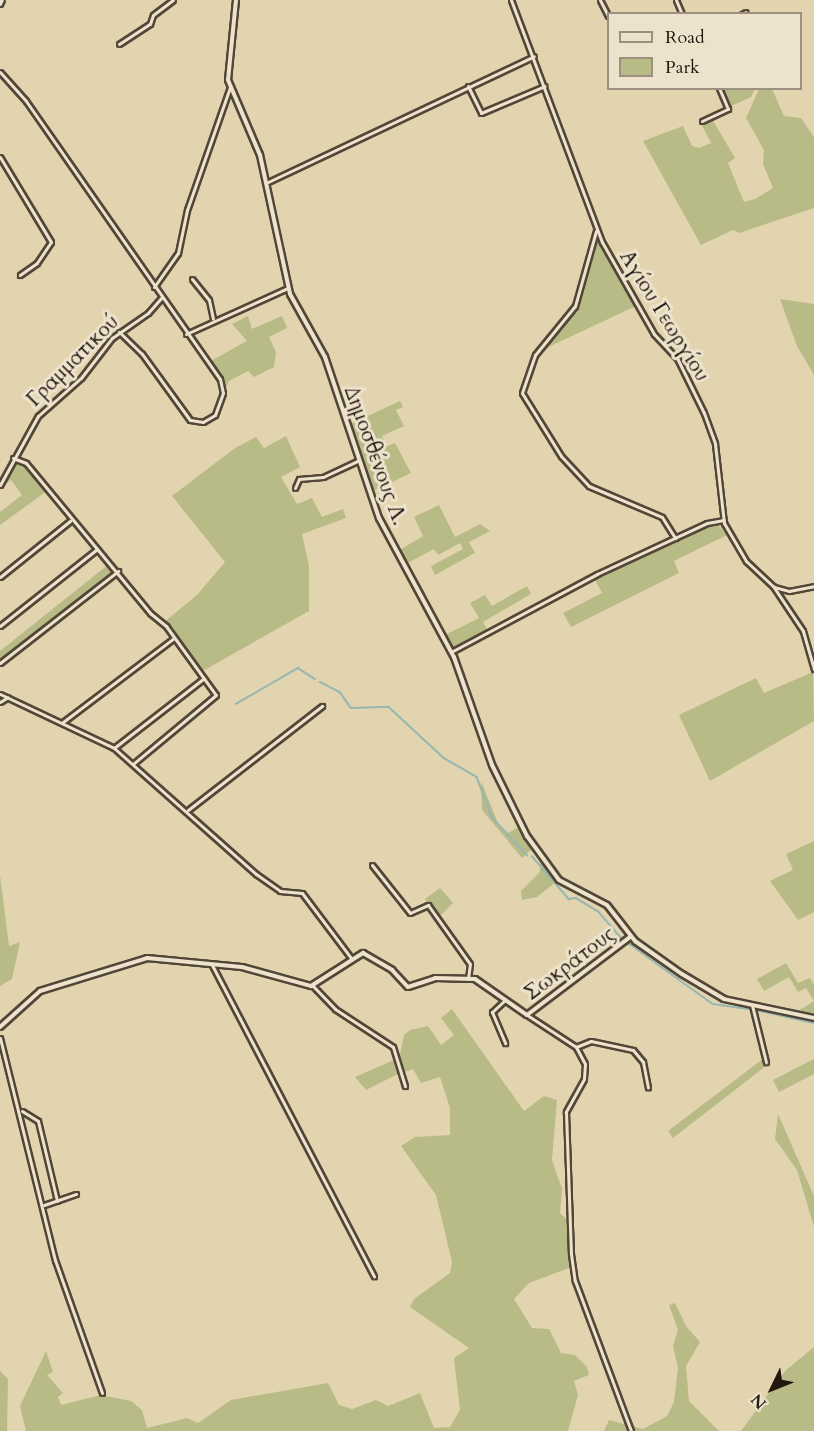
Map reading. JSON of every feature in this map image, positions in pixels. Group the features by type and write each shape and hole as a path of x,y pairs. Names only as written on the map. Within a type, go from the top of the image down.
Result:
{"street":[{"path":"0,4 2,0"},
{"path":"119,44 150,24 153,15 173,0"},
{"path":"154,287 178,253 187,210 230,87 237,0"},
{"name":"Αγίου Γεωργίου","path":"511,0 545,86 560,139 596,229 622,282 654,334 673,352 698,399 715,444 723,520 746,561 773,586 808,640 814,669"},
{"path":"268,182 534,56"},
{"path":"0,72 26,101 186,334 223,384 216,412 203,422 186,417 142,354 128,346 119,332"},
{"path":"468,86 481,113 545,86"},
{"name":"Δημοσθένους Λ.","path":"230,87 250,124 268,182 288,288 324,357 379,518 451,652 492,765 535,849 560,880 607,905 630,937 701,987 724,999 814,1018"},
{"path":"702,122 728,109 720,90"},
{"path":"0,157 51,242 37,263 20,274"},
{"path":"596,229 593,256 575,306 535,355 522,393 561,456 589,486 662,517 675,537"},
{"path":"192,279 209,300 213,319"},
{"path":"186,334 213,319 288,288"},
{"name":"Γραμματικού","path":"0,485 38,416 81,378 119,332 148,313 161,298"},
{"path":"13,458 26,463 70,521 98,548 174,638 193,657 203,679 217,698 134,763"},
{"path":"295,489 299,479 323,477 359,460"},
{"path":"451,652 675,537 723,520"},
{"path":"0,578 70,521"},
{"path":"0,626 98,548"},
{"path":"0,663 118,571"},
{"path":"773,586 783,591 814,586"},
{"path":"63,722 174,638"},
{"path":"114,747 203,679"},
{"path":"0,694 114,747 270,885 305,895 351,958"},
{"path":"0,702 8,697"},
{"path":"187,810 322,706"},
{"path":"372,865 410,914 428,905 470,964 468,979"},
{"name":"Σωκράτους","path":"527,1015 630,937"},
{"path":"314,986 351,958 368,955 408,987 435,978 468,979 484,983 505,1000 576,1047 586,1071 566,1112 571,1254 575,1281 631,1431"},
{"path":"0,1027 39,991 130,961 147,958 259,970 314,986 335,1009 393,1047 405,1086"},
{"path":"212,965 374,1276"},
{"path":"505,1000 492,1012 505,1043"},
{"path":"752,1005 766,1062"},
{"path":"0,1038 22,1112 27,1151 43,1205 55,1260 102,1393"},
{"path":"576,1047 591,1041 633,1050 643,1062 648,1088"},
{"path":"22,1112 38,1121 57,1201"},
{"path":"43,1205 76,1194"}],"green space":[{"path":"721,90 754,90 751,97 729,107"},
{"path":"759,90 772,90 784,116 801,118 814,137 814,208 739,233 733,230 701,245 643,141 683,126 692,146 699,148 711,143 701,124 712,119 735,158 728,163 744,202 755,199 773,188 763,164 764,150 746,118"},
{"path":"598,235 636,306 540,351 577,306"},
{"path":"780,299 814,304 814,375 797,346"},
{"path":"248,316 252,329 282,316 287,328 269,337 276,352 274,367 254,377 248,371 229,381 226,388 207,363 247,341 232,324"},
{"path":"400,401 403,407 396,410 404,426 382,436 387,446 395,443 411,473 371,492 348,425"},
{"path":"286,436 300,467 281,477 297,504 312,498 322,517 343,509 346,518 302,534 309,566 309,611 201,672 164,622 197,595 225,562 172,496 235,448 256,437 264,448"},
{"path":"14,461 25,464 47,491 0,525 0,512 22,495 11,480 0,488"},
{"path":"439,505 455,537 480,524 490,531 469,542 475,553 435,575 431,566 463,549 460,543 438,555 434,549 406,564 398,551 423,536 414,517"},
{"path":"717,523 727,535 674,561 679,573 571,627 563,613 602,593 594,578"},
{"path":"109,564 116,571 0,662 0,651"},
{"path":"527,586 531,594 483,622 488,631 454,650 445,635 479,618 470,603 485,595 492,606"},
{"path":"813,672 814,721 710,781 679,715 756,678 764,693"},
{"path":"481,781 499,826 506,834 519,827 532,849 522,858 482,810"},
{"path":"814,841 814,912 798,920 770,881 793,870 786,854"},
{"path":"540,862 557,881 537,897 522,900 521,891 540,872"},
{"path":"0,875 9,946 20,942 12,979 0,986"},
{"path":"440,888 453,903 438,918 425,899"},
{"path":"786,963 798,983 810,978 814,985 814,1001 806,988 798,992 789,977 764,991 757,979"},
{"path":"814,1001 814,1013 810,1015 795,1013"},
{"path":"452,1009 524,1111 544,1096 557,1100 552,1160 562,1189 560,1213 569,1222 569,1268 529,1283 514,1299 532,1328 549,1329 561,1353 575,1355 587,1367 589,1375 574,1381 578,1395 568,1431 26,1431 20,1406 46,1351 53,1372 47,1375 63,1393 58,1397 61,1405 101,1395 131,1401 142,1410 147,1428 187,1418 198,1423 231,1400 328,1383 339,1405 352,1409 376,1400 388,1406 420,1393 434,1428 450,1427 460,1410 454,1358 469,1348 410,1307 414,1299 450,1273 452,1262 436,1195 401,1146 415,1137 450,1135 450,1108 440,1077 421,1083 413,1069 405,1072 399,1060 404,1035 410,1030 428,1026 441,1045 454,1035 441,1018"},
{"path":"764,1058 766,1066 673,1138 668,1131"},
{"path":"814,1059 814,1074 779,1092 773,1080"},
{"path":"394,1060 398,1074 366,1090 355,1077"},
{"path":"778,1114 814,1196 814,1227 797,1170 775,1139"},
{"path":"675,1303 686,1326 700,1342 686,1366 689,1401 719,1431 604,1431 609,1420 643,1429 667,1416 674,1402 678,1368 673,1346 678,1330 669,1305"},
{"path":"814,1347 814,1431 741,1431 785,1371"},
{"path":"0,1371 8,1379 7,1431 0,1431"}],"waterway":[{"path":"236,704 298,668 315,679"},
{"path":"320,682 340,692 351,708 389,707 444,758 477,777 492,817 527,855"},
{"path":"532,856 569,899 576,898 598,911 622,939"},
{"path":"627,942 713,1004 750,1009"},
{"path":"755,1010 814,1023"}]}
